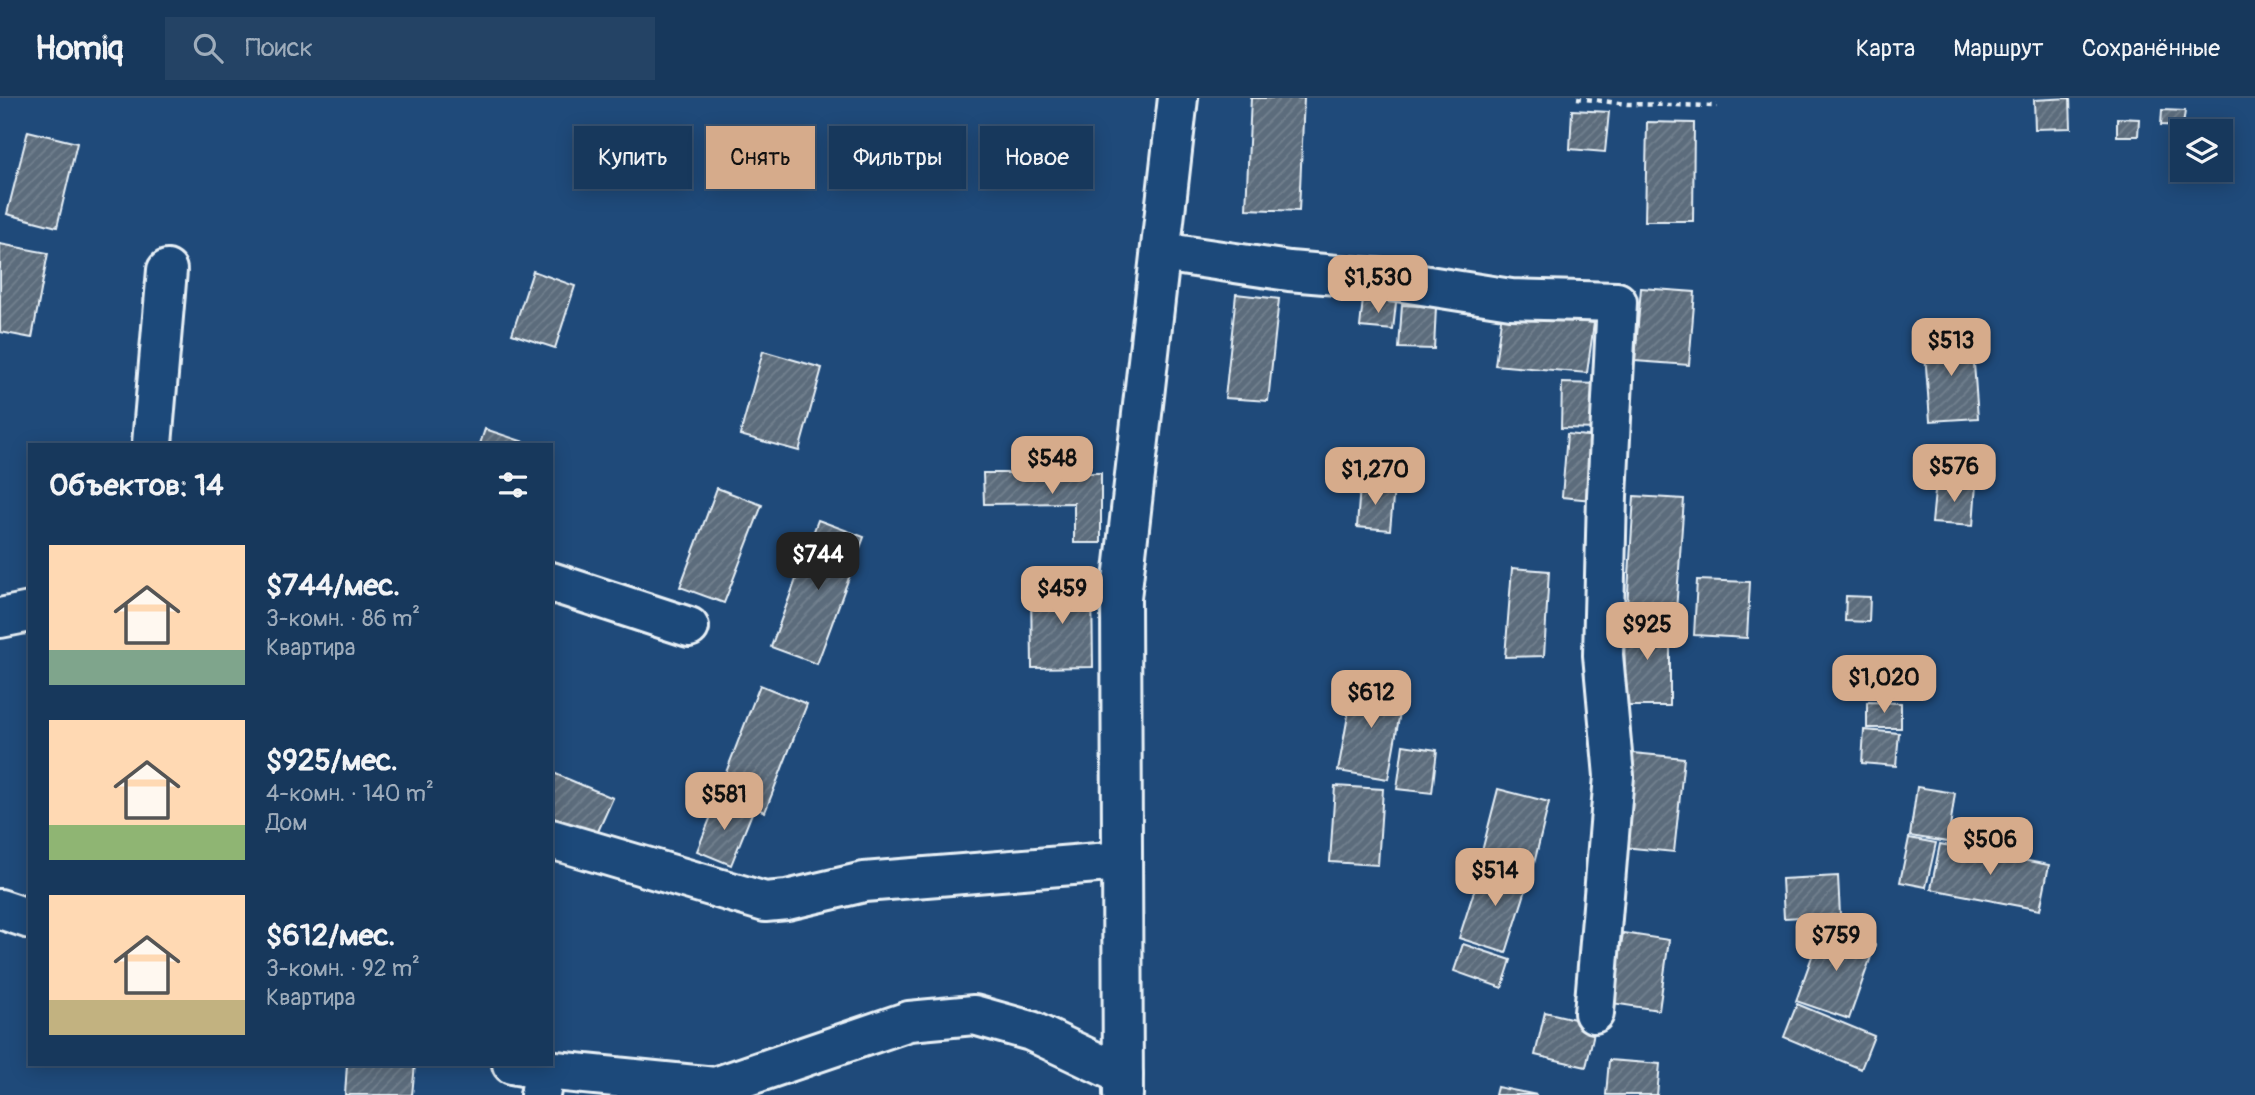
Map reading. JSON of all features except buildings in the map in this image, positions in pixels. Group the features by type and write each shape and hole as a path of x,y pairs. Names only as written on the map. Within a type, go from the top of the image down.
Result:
{"street":[{"path":"1123,1085 1121,598 1178,98"},
{"path":"1161,252 1289,271 1384,279 1511,299 1617,302 1607,496 1603,655 1614,776 1594,1013"},
{"path":"152,443 167,270"},
{"path":"553,583 689,627"},
{"path":"0,618 28,612"},
{"path":"553,840 765,902 788,900 864,882 1122,861"},
{"path":"0,909 28,918"},
{"path":"532,1076 715,1087 909,1021 974,1015 1031,1031 1123,1085"}],"path":[{"path":"1577,98 1627,104 1717,106"}]}
